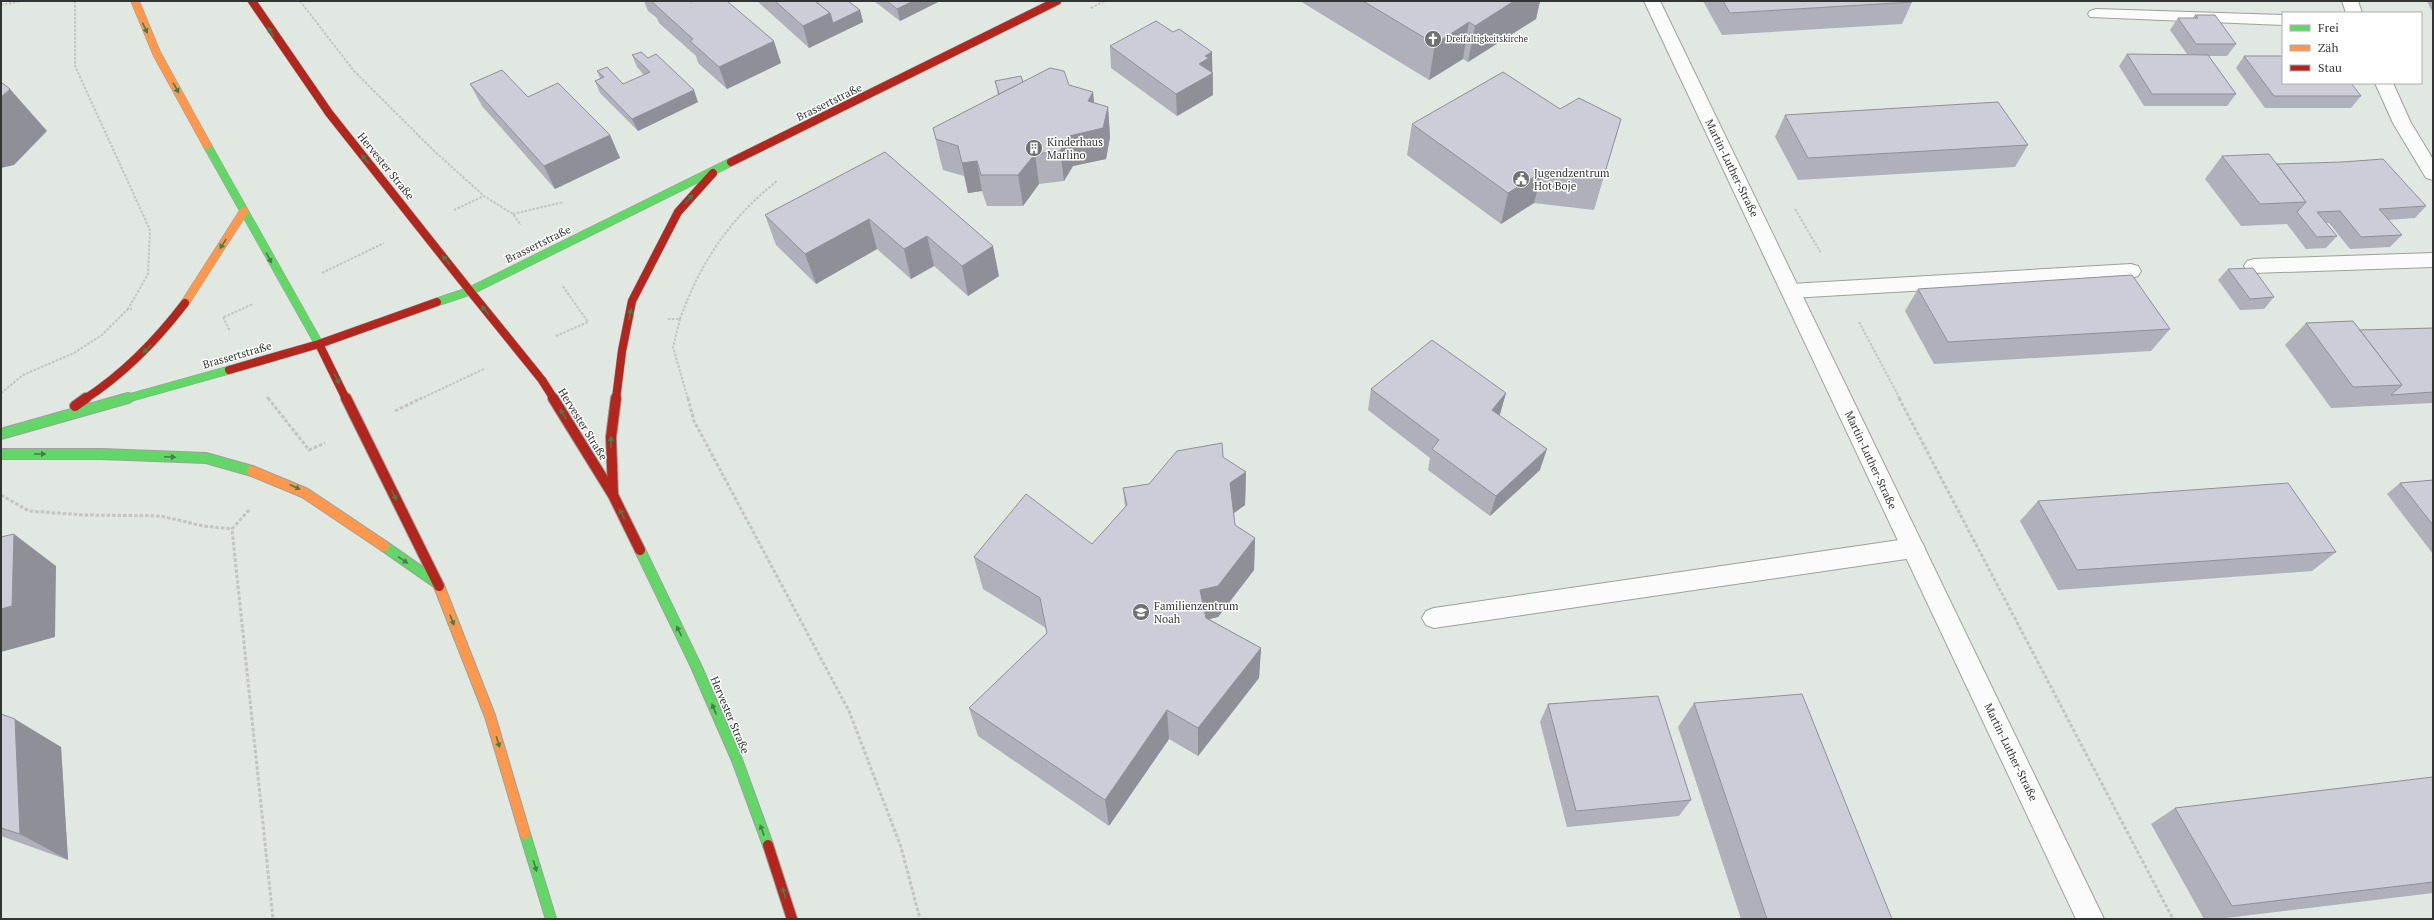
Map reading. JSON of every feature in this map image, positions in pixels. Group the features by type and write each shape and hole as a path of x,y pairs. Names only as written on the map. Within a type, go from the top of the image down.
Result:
{"main road":[{"path":"135,1 140,18 157,54 319,344 438,584 490,716 551,919"},
{"name":"Hervester Straße","path":"252,1 282,49 339,127 542,380 613,495 696,666 737,760 776,866 792,919"},
{"name":"Brassertstraße","path":"1,434 319,344 470,291 713,173 1057,1"},
{"path":"613,495 611,437 632,301 678,212 713,173"},
{"path":"58,417 109,384 149,349 184,304 244,211"},
{"path":"1,454 102,454 206,458 278,479 307,493 438,584"}],"street":[{"name":"Martin-Luther-Straße","path":"1652,1 2090,919"},
{"path":"2350,1 2354,12"},
{"path":"2096,14 2282,20"},
{"path":"2384,84 2402,123 2433,174"},
{"path":"2254,266 2433,260"},
{"path":"1791,291 2131,271"},
{"path":"1434,618 1913,548"}],"path":[{"path":"1,4 21,1"},
{"path":"300,1 354,71 432,149 484,196 513,214"},
{"path":"1085,11 1105,1"},
{"path":"779,180 733,221 705,259 686,300 673,347 694,421 849,711 901,847 920,919"},
{"path":"224,317 484,196"},
{"path":"1794,206 1841,288 2173,919"},
{"path":"1,393 23,375 74,353 102,335 128,309"},
{"path":"588,322 680,319"},
{"path":"273,919 232,529 278,479 309,450"},
{"path":"1,495 29,511 84,515 161,516 204,526 232,529"}],"building":[{"path":"651,1 727,1 774,41 719,67 690,41 693,39"},
{"path":"775,1 815,1 830,13 803,26"},
{"path":"815,1 848,1 860,10 833,23 830,13"},
{"path":"887,1 913,1 897,9"},
{"path":"1363,1 1514,1 1475,26 1469,22 1435,44"},
{"path":"1723,1 1912,1 1912,2 1730,13"},
{"path":"2195,15 2215,15 2236,44 2196,44 2178,18 2198,18"},
{"path":"1156,21 1173,32 1179,29 1212,52 1205,56 1209,58 1199,64 1213,73 1176,94 1110,46"},
{"path":"641,52 648,58 656,54 694,90 632,119 595,81 604,77 597,71 607,67 623,84 650,72 632,55"},
{"path":"2127,54 2208,55 2236,94 2152,94"},
{"path":"2244,56 2282,56 2282,84 2352,84 2361,96 2274,96"},
{"path":"1050,68 1064,71 1069,85 1093,92 1088,101 1108,107 1103,128 1069,136 1060,151 1035,154 1018,175 981,175 977,161 962,163 958,146 936,139 933,128"},
{"path":"502,70 528,97 558,83 610,135 544,166 470,84"},
{"path":"1503,72 1560,109 1579,98 1621,119 1603,179 1542,172 1508,193 1412,124"},
{"path":"1021,76 1023,82 999,94 995,81"},
{"path":"1,82 10,89 1,97"},
{"path":"1998,102 2028,145 1808,158 1785,115"},
{"path":"885,152 993,246 962,266 927,236 904,249 869,219 805,254 765,215"},
{"path":"2269,154 2306,202 2260,204 2222,156"},
{"path":"2383,159 2426,206 2379,209 2402,235 2361,237 2340,211 2317,212 2337,236 2317,237 2297,212 2306,202 2277,164 2342,162"},
{"path":"2253,268 2274,297 2250,299 2228,269"},
{"path":"2132,275 2170,329 1948,342 1918,289"},
{"path":"2353,321 2402,385 2353,387 2306,323"},
{"path":"2433,328 2433,392 2391,395 2402,385 2360,330"},
{"path":"1432,340 1506,393 1492,410 1547,449 1496,496 1432,449 1439,440 1371,389"},
{"path":"1222,443 1223,457 1246,472 1230,483 1235,525 1255,538 1218,586 1200,590 1206,618 1261,648 1198,728 1167,710 1105,800 969,708 1047,633 1040,598 974,557 1026,494 1092,544 1127,505 1123,488 1149,484 1177,451"},
{"path":"2433,480 2433,525 2400,483"},
{"path":"2288,483 2336,552 2077,570 2038,501"},
{"path":"14,534 12,606 1,609 1,537"},
{"path":"1802,694 1892,919 1767,919 1694,703"},
{"path":"1658,696 1691,800 1576,811 1548,704"},
{"path":"1,714 15,719 20,834 1,828"},
{"path":"2433,777 2433,882 2232,906 2175,808"}],"traffic: fast":[{"path":"207,145 319,344"},
{"path":"437,302 470,291 731,162"},
{"path":"1,434 229,370"},
{"path":"1,454 101,454 206,458 252,471"},
{"path":"384,546 437,583"},
{"path":"640,550 696,666 737,760 768,845"},
{"path":"525,834 551,919"}],"traffic: slow":[{"path":"135,1 157,54 207,145"},
{"path":"185,303 244,211"},
{"path":"252,471 270,477 305,493 337,513 384,546"},
{"path":"439,586 490,716 525,834"}],"traffic: jam":[{"path":"252,1 329,113 470,291"},
{"path":"731,162 1057,1"},
{"path":"613,494 611,437 622,351 632,301 678,212 713,173"},
{"path":"470,291 542,380 613,495 640,550"},
{"path":"229,370 319,344 437,302"},
{"path":"75,406 122,372 148,348 185,303"},
{"path":"319,344 439,586"},
{"path":"768,845 792,919"}],"place":[{"name":"Dreifaltigkeitskirche","path":"1433,39"},
{"name":"Kinderhaus Marlino","path":"1034,148"},
{"name":"Jugendzentrum Hot Boje","path":"1521,179"},
{"name":"Familienzentrum Noah","path":"1141,612"}]}
